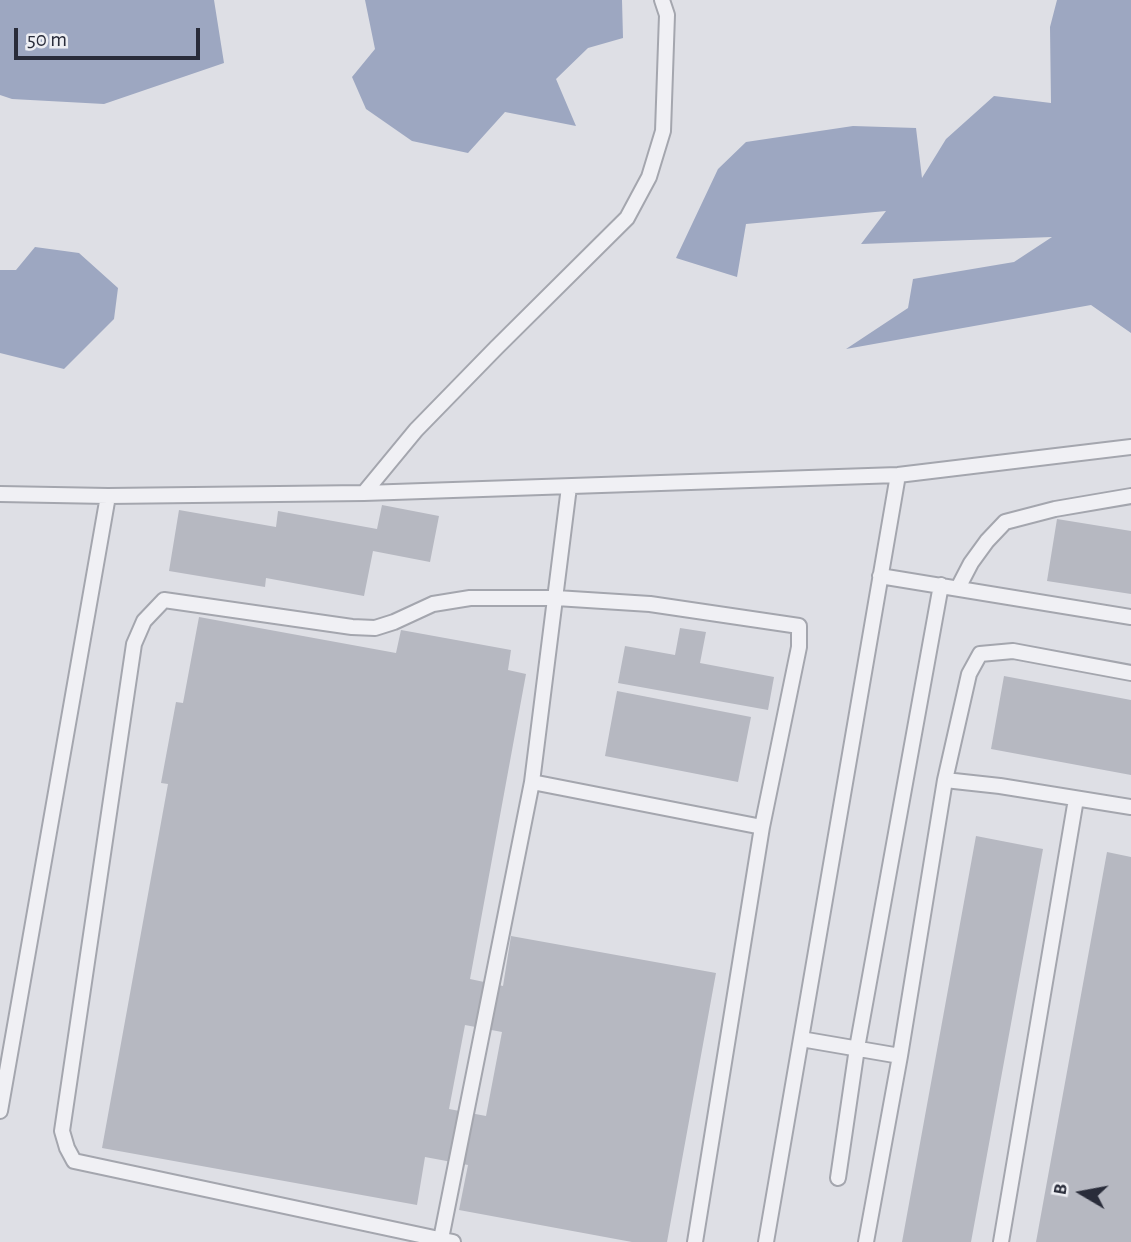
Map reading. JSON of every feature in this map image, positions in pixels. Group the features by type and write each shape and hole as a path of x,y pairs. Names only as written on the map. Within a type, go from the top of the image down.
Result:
{"lane":[{"path":"364,493 416,430 627,218 649,177 663,131 667,15 662,0"},
{"path":"0,494 108,496 364,493 898,475 1131,447"},
{"path":"766,1242 898,475"},
{"path":"569,487 556,598 532,782 447,1241 74,1161 66,1148 62,1131 134,644 144,621 164,600 375,628 433,604 470,598 556,598 650,604 799,626 799,647 762,827 695,1242"},
{"path":"0,1111 108,496"},
{"path":"958,589 971,563 1004,522 1055,509 1131,496"},
{"path":"880,576 1131,617"},
{"path":"838,1178 857,1048 941,585"},
{"path":"866,1242 900,1056 945,780 969,674 980,654 1013,651 1131,673"},
{"path":"945,780 1131,807"},
{"path":"532,782 762,827"},
{"path":"1001,1242 1076,799"},
{"path":"801,1039 900,1056"}],"water":[{"path":"0,0 214,0 224,63 104,104 12,99 0,95"},
{"path":"365,0 622,0 623,38 588,48 556,79 576,126 505,112 468,153 412,141 366,109 352,77 375,49"},
{"path":"1057,0 1131,0 1131,333 1091,305 846,349 908,308 913,279 1014,262 1052,237 861,244 886,211 746,224 737,277 676,258 718,169 746,142 853,126 916,128 922,178 946,139 994,96 1051,103 1050,27"},
{"path":"35,247 79,253 118,288 114,319 64,369 0,353 0,270 16,270"}],"building":[{"path":"382,505 439,516 430,562 373,551 364,596 266,578 265,587 169,571 179,510 276,527 278,511 377,529"},
{"path":"1057,519 1131,531 1131,594 1047,581"},
{"path":"199,617 396,653 401,630 511,650 508,670 526,674 470,979 503,986 511,936 716,973 667,1242 632,1242 459,1210 468,1165 425,1157 417,1205 102,1148 168,784 161,783 176,702 183,703","holes":["465,1025 502,1032 486,1116 449,1109"]},
{"path":"680,628 706,632 700,663 774,677 768,710 618,683 625,646 675,655"},
{"path":"1004,676 1131,700 1131,775 991,749"},
{"path":"617,691 751,717 738,782 605,756"},
{"path":"976,836 1043,849 971,1242 902,1242"},
{"path":"1107,852 1131,857 1131,1242 1036,1242"}]}
